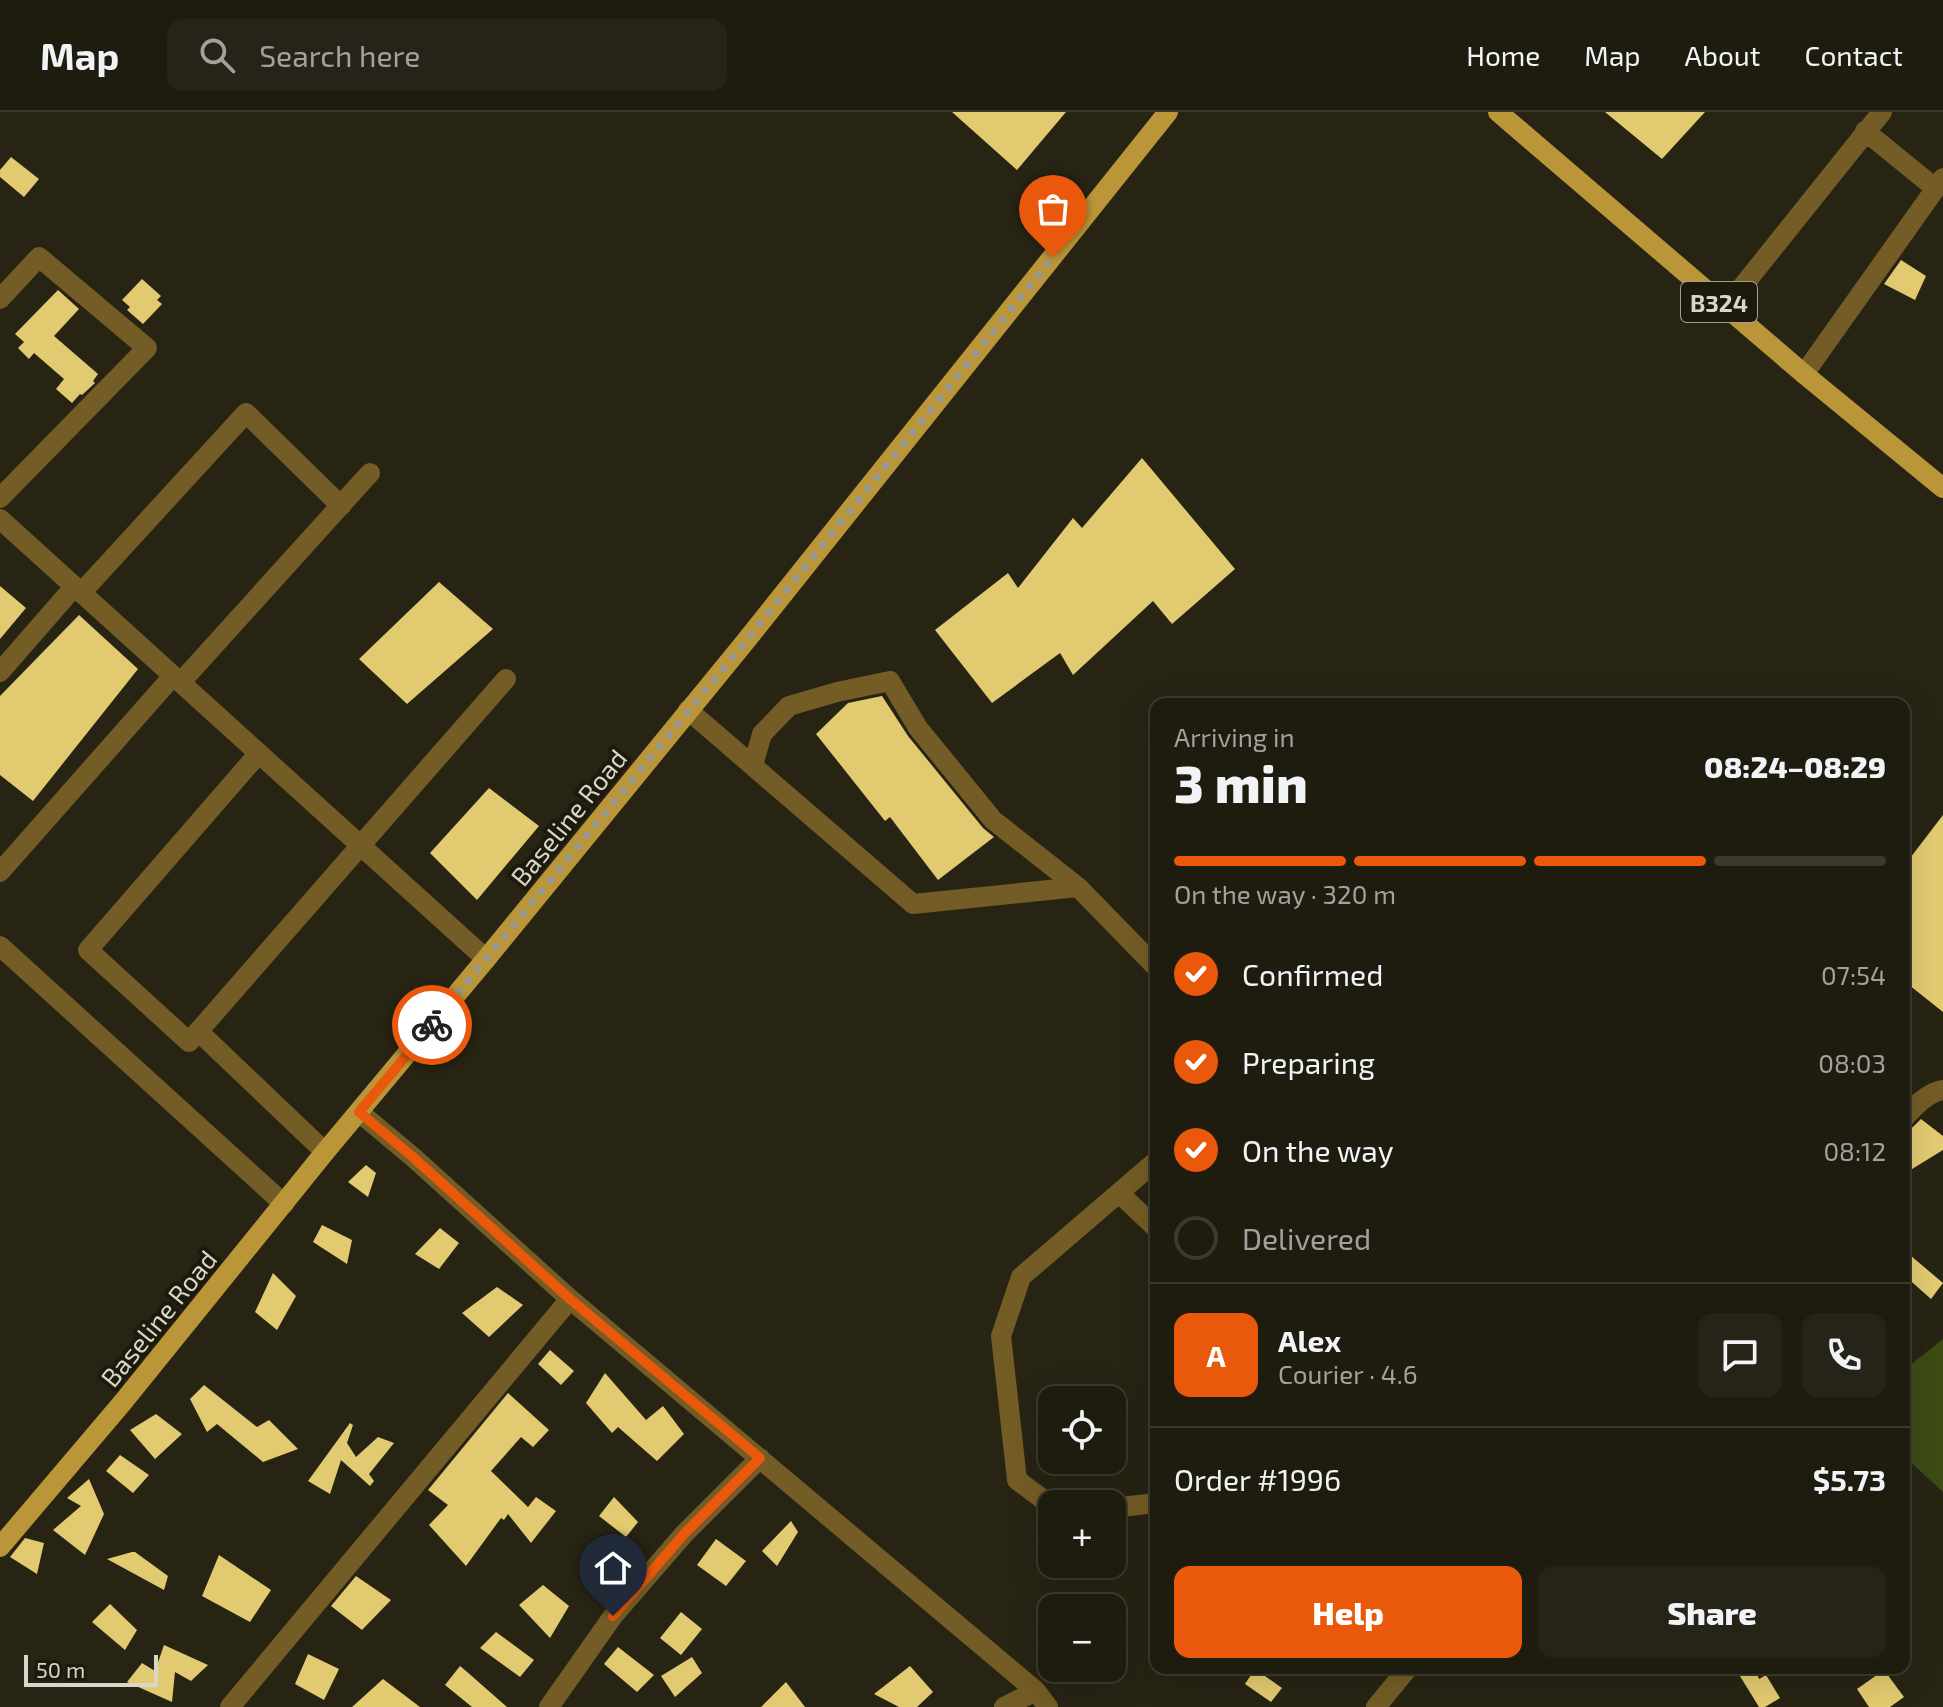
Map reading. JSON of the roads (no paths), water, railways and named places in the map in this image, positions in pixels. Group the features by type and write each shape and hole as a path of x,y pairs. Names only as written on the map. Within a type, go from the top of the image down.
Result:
{"main road":[{"name":"Baseline Road","path":"0,1547 123,1402 755,630 1168,112"},
{"name":"B324","path":"1498,112 1804,374 1943,488"}],"street":[{"path":"1726,307 1882,112"},
{"path":"1804,374 1939,183 1865,131"},
{"path":"0,299 39,257 147,348 0,498"},
{"path":"0,672 246,413 341,506"},
{"path":"0,872 370,473"},
{"path":"0,519 486,959"},
{"path":"259,753 88,950 189,1042 506,679"},
{"path":"753,765 762,734 789,706 890,681 918,728 993,820 1078,887 1150,961"},
{"path":"688,710 913,904 1078,887"},
{"path":"0,946 284,1204"},
{"path":"198,1031 325,1152"},
{"path":"1910,1111 1935,1091 1943,1090"},
{"path":"359,1112 570,1299 1042,1699"},
{"path":"1038,1496 1017,1480 1001,1336 1021,1277 1150,1166"},
{"path":"1119,1193 1150,1222"},
{"path":"230,1707 570,1299"},
{"path":"549,1707 613,1616 684,1534 760,1458"},
{"path":"1126,1506 1150,1504"},
{"path":"1376,1707 1403,1674"},
{"path":"1004,1707 1042,1699"}]}
